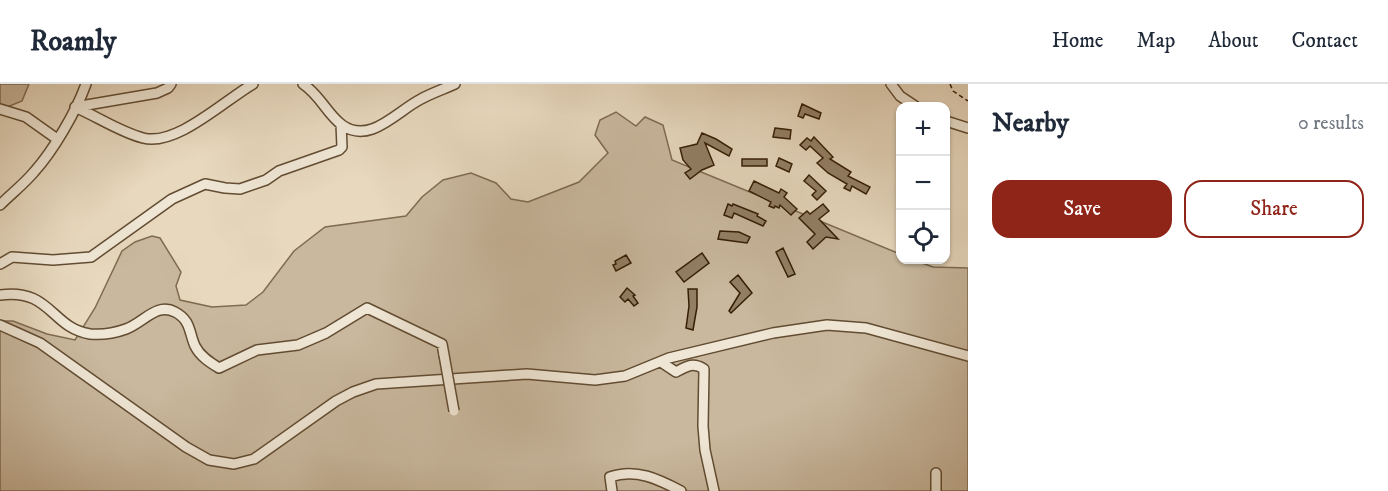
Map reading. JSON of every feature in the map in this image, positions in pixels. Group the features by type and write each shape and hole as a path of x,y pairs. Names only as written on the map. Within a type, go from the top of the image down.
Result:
{"street":[{"path":"0,205 52,151 86,84"},
{"path":"75,107 157,93 171,84"},
{"path":"75,107 129,133 145,139 158,140 172,136 186,128 253,84"},
{"path":"303,84 322,100 341,124 351,130 369,131 420,99 455,84"},
{"path":"891,84 900,96 909,102"},
{"path":"0,109 26,117 57,139"},
{"path":"950,122 968,128"},
{"path":"0,264 12,257 53,260 91,257 172,199 205,184 240,189 266,180 279,171 339,150 342,147 341,124"},
{"path":"0,295 16,293 31,296 70,326 88,334 105,334 127,329 158,310 166,308 178,313 189,326 195,345 205,360 219,368 256,350 298,345 326,333 367,309 442,344 454,411"},
{"path":"0,325 40,343 209,460 234,464 255,459 336,401 376,384 527,374 595,380 626,376 661,362 705,349 773,333 827,325 851,326 968,356"},
{"path":"661,362 676,372 690,364 704,369 703,426 705,450 714,491"},
{"path":"612,491 609,477 620,473 658,478 681,491"},
{"path":"936,473 934,489 936,491"}],"path":[{"path":"950,84 953,91 968,101"}],"shaded area":[{"path":"0,84 29,84 22,101 0,110"},
{"path":"616,112 636,126 645,117 663,125 672,160 896,252 896,264 968,268 968,491 0,491 0,321 13,321 47,334 75,340 95,308 122,251 135,242 152,236 160,238 181,272 176,286 180,300 212,307 246,305 263,292 294,251 325,227 406,216 422,197 443,180 471,173 496,183 511,199 528,202 579,182 608,153 595,135 600,120"}],"building":[{"path":"802,104 821,113 819,119 805,114 803,118 798,116"},
{"path":"775,128 791,130 790,139 773,137"},
{"path":"702,133 732,149 729,156 705,143 714,165 690,179 685,173 691,169 683,160 680,148 697,144"},
{"path":"814,137 833,157 830,159 851,172 848,176 870,187 866,194 852,186 850,191 844,188 847,184 828,173 817,163 823,158 810,146 806,150 800,145 807,138 811,141"},
{"path":"779,158 792,164 789,172 776,166"},
{"path":"742,159 767,159 767,166 742,166"},
{"path":"809,175 826,191 817,200 812,195 816,191 804,181"},
{"path":"754,181 779,193 781,189 787,193 784,197 797,209 791,215 780,205 779,208 769,206 771,202 749,191"},
{"path":"728,204 758,214 757,216 766,221 763,226 734,213 732,218 724,215"},
{"path":"823,204 829,211 819,219 838,239 826,237 813,249 807,242 815,234 799,218 807,211 810,214"},
{"path":"720,231 739,232 750,237 747,243 718,239"},
{"path":"783,248 795,274 788,277 776,252"},
{"path":"702,253 709,263 684,282 676,272"},
{"path":"626,255 631,263 616,271 613,265 616,264 615,261"},
{"path":"738,275 752,293 731,313 729,311 740,293 730,282"},
{"path":"627,288 635,295 633,296 638,303 634,306 628,299 625,302 620,297"},
{"path":"688,289 697,289 693,330 686,328 689,306"}]}
